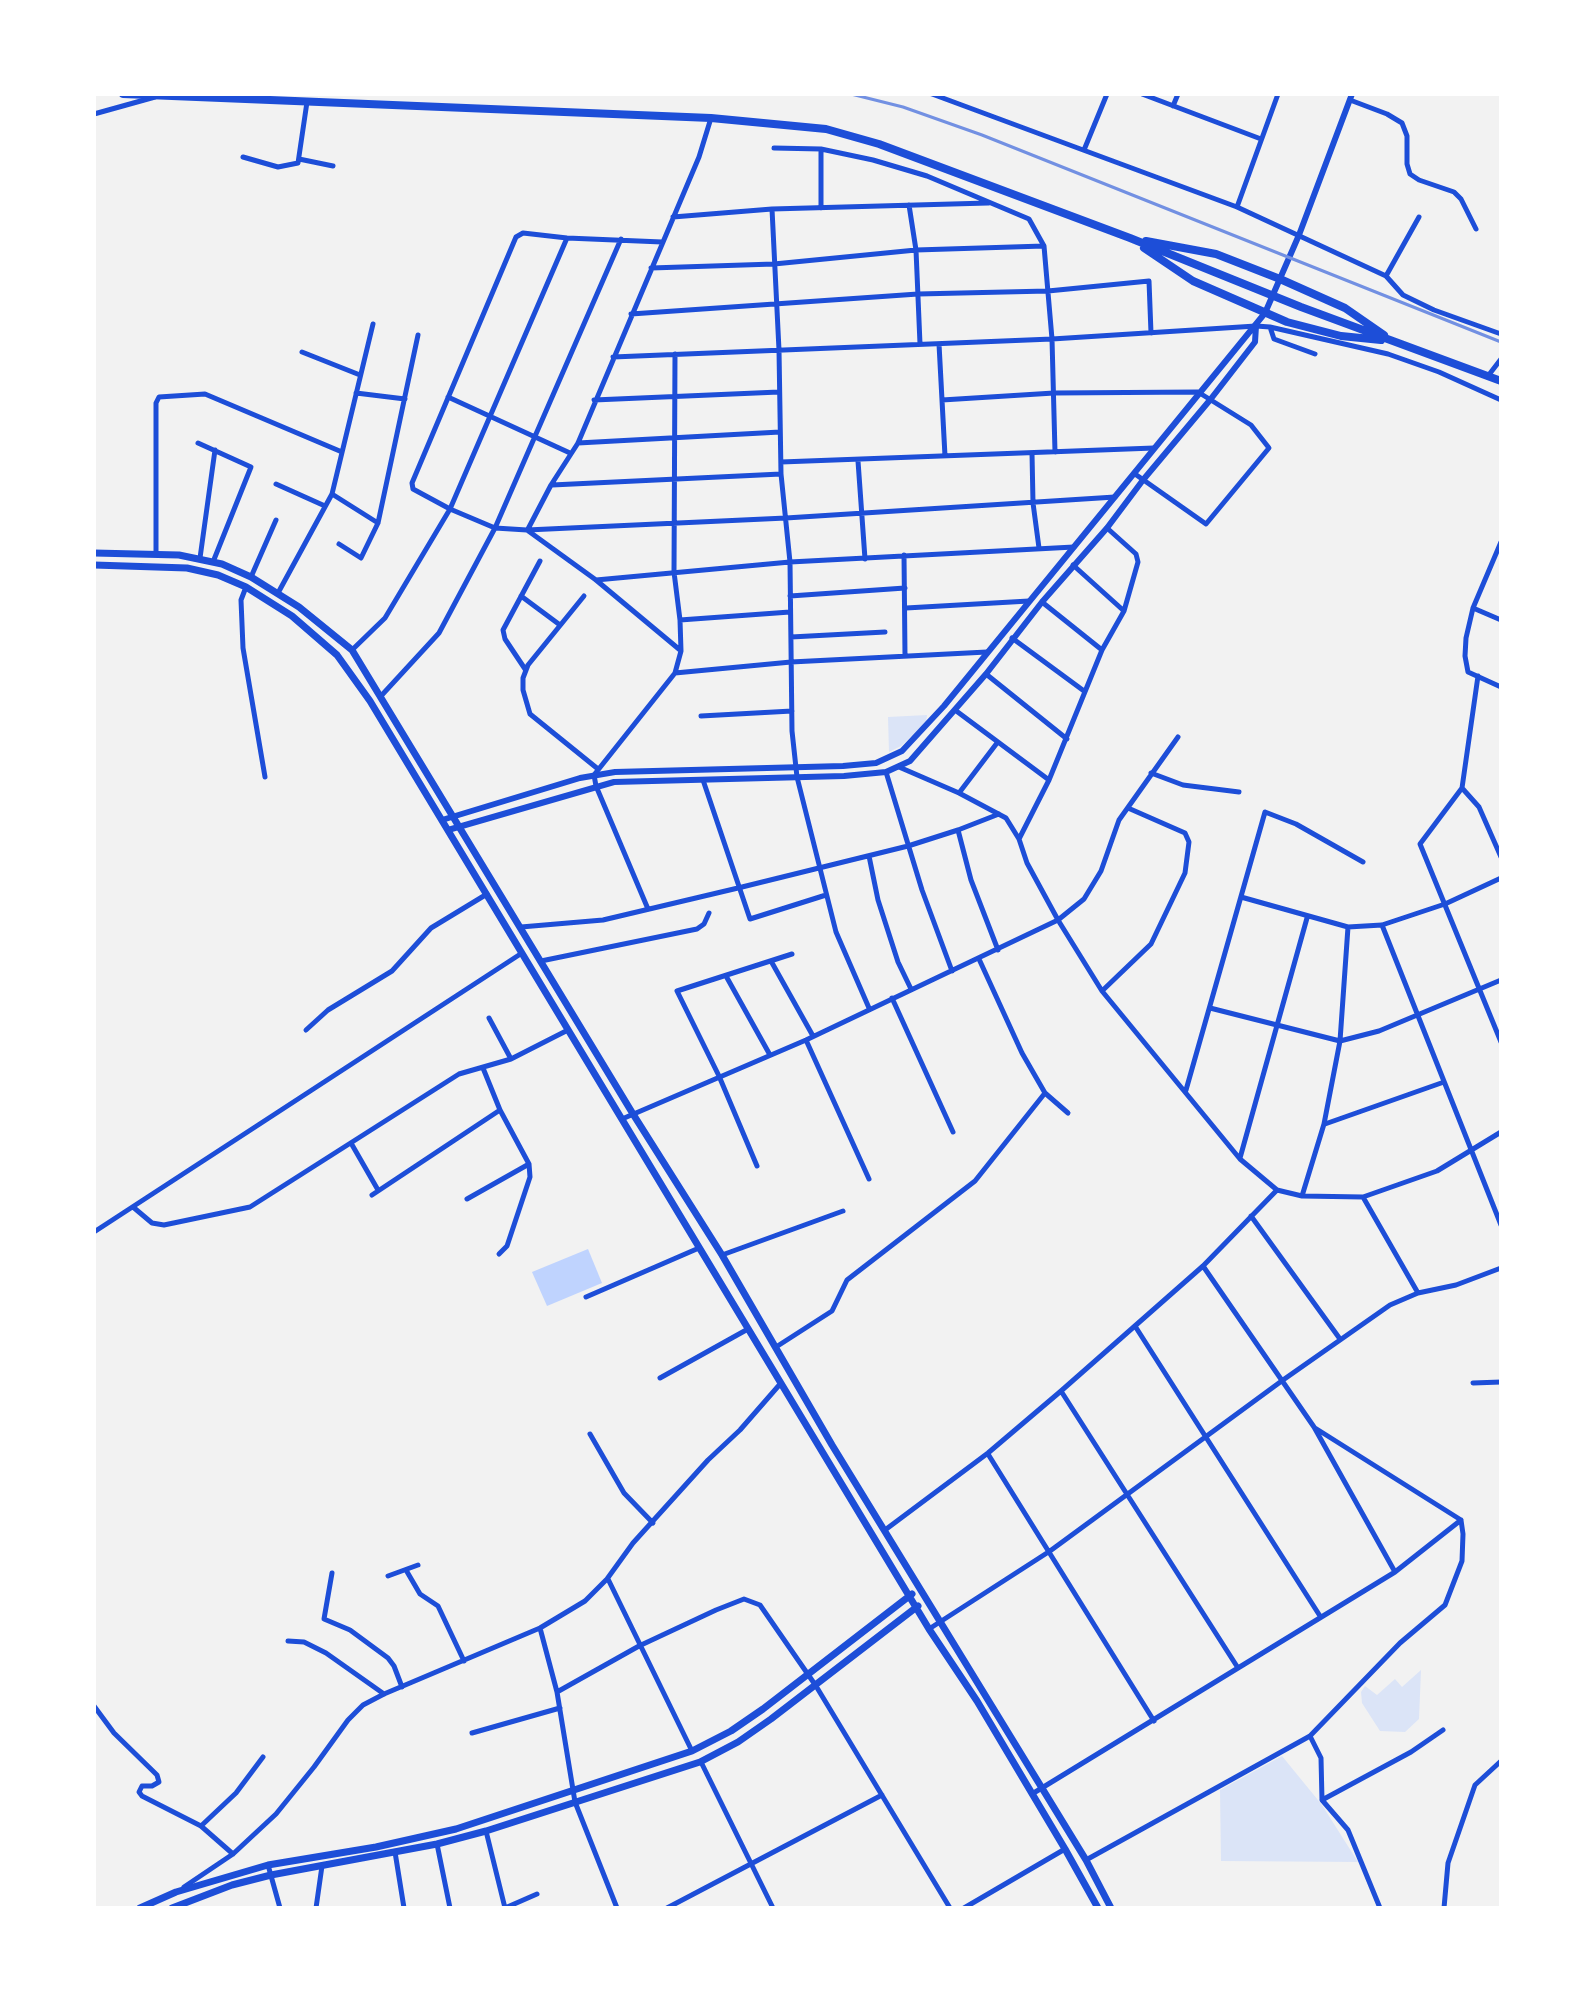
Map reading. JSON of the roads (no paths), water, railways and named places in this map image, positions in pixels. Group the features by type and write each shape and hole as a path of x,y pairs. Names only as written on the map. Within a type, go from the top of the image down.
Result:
{"main road":[{"path":"123,94 711,118 826,129 879,144 1501,381"},
{"path":"1130,238 1216,254 1280,279 1345,308 1394,342"},
{"path":"1130,238 1193,281 1287,322 1341,336 1394,342"},
{"path":"94,553 200,558 213,562 251,577 278,593 352,650 722,1255 940,1624 1044,1789 1111,1908"},
{"path":"94,565 187,568 218,575 246,587 292,616 337,655 370,701 1098,1908"},
{"path":"145,1907 176,1892 268,1865 376,1847 456,1829 692,1751 731,1731 920,1589"},
{"path":"172,1908 232,1885 271,1875 437,1844 486,1831 700,1762 738,1742 926,1600"}],"street":[{"path":"932,94 1237,207 1386,276 1403,295 1434,310 1501,334"},
{"path":"1084,150 1107,94"},
{"path":"1142,94 1261,139"},
{"path":"1173,106 1178,94"},
{"path":"1237,207 1278,94"},
{"path":"94,114 158,96"},
{"path":"442,820 596,772 796,768 876,763 902,751 944,706 1265,313 1299,235 1351,97 1402,123 1407,136 1410,174 1454,192 1461,199 1476,229"},
{"path":"243,157 278,167 293,166 299,159 307,101"},
{"path":"527,530 578,443 699,157 711,118"},
{"path":"774,148 821,149 927,176 1029,219 1044,246 1052,339 1055,452"},
{"path":"821,149 821,208"},
{"path":"299,159 333,166"},
{"path":"673,217 772,209 991,203"},
{"path":"909,205 916,250 920,344"},
{"path":"772,209 781,474 790,562 792,711 797,777 836,932 869,1008"},
{"path":"1386,276 1419,217"},
{"path":"662,242 523,233 516,237 411,486 450,509 495,528 527,530 786,518 1116,497"},
{"path":"352,650 385,618 450,509 567,238"},
{"path":"381,696 439,633 495,528 621,239"},
{"path":"651,268 774,264 916,250 1044,246"},
{"path":"631,314 918,294 1048,291 1149,281 1151,333"},
{"path":"278,593 332,494 373,324"},
{"path":"448,830 614,782 886,772 910,761 986,674 1012,638 1107,528 1210,400 1255,342 1256,326"},
{"path":"613,357 1052,339 1256,326 1388,354 1439,372 1501,400"},
{"path":"1270,327 1274,339 1315,354"},
{"path":"339,544 361,558 378,523 418,335"},
{"path":"939,344 945,456"},
{"path":"302,352 360,375"},
{"path":"648,909 596,786 596,772 675,673 681,651 674,572 675,354"},
{"path":"1488,376 1501,359"},
{"path":"594,400 779,392"},
{"path":"942,400 1054,393 1198,392 1251,425 1269,448 1206,524 1135,474"},
{"path":"356,393 405,399"},
{"path":"156,555 156,403 159,397 205,394 342,452"},
{"path":"448,397 570,453"},
{"path":"578,443 780,432"},
{"path":"198,443 251,467 213,562"},
{"path":"781,462 1154,448"},
{"path":"200,558 215,450"},
{"path":"1032,453 1033,503 1039,548"},
{"path":"858,461 865,559"},
{"path":"551,485 781,474"},
{"path":"276,484 325,506"},
{"path":"332,494 378,523"},
{"path":"251,577 276,520"},
{"path":"1019,839 1049,780 1102,650 1124,611 1138,562 1136,554 1107,528"},
{"path":"527,530 596,580 681,651"},
{"path":"596,580 790,562 1075,547"},
{"path":"1500,547 1473,608 1466,638 1468,672 1501,687"},
{"path":"904,555 905,656"},
{"path":"525,669 504,634 505,623 540,561"},
{"path":"1073,565 1124,611"},
{"path":"246,587 241,600 243,648 265,777"},
{"path":"790,596 905,588"},
{"path":"521,596 560,625"},
{"path":"584,596 525,669 524,696 530,714 596,772"},
{"path":"906,608 1029,601"},
{"path":"1042,602 1102,650"},
{"path":"1473,608 1501,620"},
{"path":"680,620 790,612"},
{"path":"791,637 885,632"},
{"path":"1012,638 1084,691"},
{"path":"675,673 791,662 987,652"},
{"path":"986,674 1067,739"},
{"path":"1478,676 1462,788 1420,844 1501,1042"},
{"path":"955,710 1049,780"},
{"path":"701,716 792,711"},
{"path":"622,1119 806,1040 1058,920 1084,899 1101,871 1119,820 1178,737"},
{"path":"959,793 997,743"},
{"path":"898,766 1000,814 1019,839 1027,863 1058,920 1102,991 1240,1159 1277,1190 1302,1196 1363,1197 1437,1171 1501,1132"},
{"path":"886,772 908,846 952,971"},
{"path":"1151,773 1183,785 1239,792"},
{"path":"703,780 750,919 826,895"},
{"path":"1462,788 1479,807 1501,857"},
{"path":"1102,991 1151,944 1185,873 1189,842 1185,833 1128,808"},
{"path":"1186,1091 1265,812 1296,824 1363,862"},
{"path":"521,927 603,920 908,846 1000,814"},
{"path":"958,830 971,880 998,950"},
{"path":"869,856 882,912 898,962 911,989"},
{"path":"1241,897 1307,918 1348,927 1382,925 1445,904 1501,878"},
{"path":"306,1030 328,1010 392,971 431,928 487,894"},
{"path":"541,961 697,929 704,924 709,913"},
{"path":"1240,1159 1307,918"},
{"path":"1382,925 1501,1225"},
{"path":"1302,1196 1324,1124 1340,1041 1348,927"},
{"path":"94,1232 522,953"},
{"path":"757,1166 719,1076 677,991 792,954"},
{"path":"979,959 1022,1053 1045,1093 1068,1113"},
{"path":"771,961 813,1036"},
{"path":"726,976 770,1055"},
{"path":"1210,1008 1340,1041 1379,1031 1501,980"},
{"path":"892,998 953,1132"},
{"path":"489,1018 511,1059"},
{"path":"133,1207 152,1223 164,1225 250,1207 459,1074 511,1059 568,1030"},
{"path":"806,1040 869,1179"},
{"path":"483,1068 500,1110 529,1164 530,1177 526,1191 507,1246 499,1254"},
{"path":"1324,1124 1444,1082"},
{"path":"776,1347 832,1311 847,1280 975,1181 1045,1093"},
{"path":"372,1195 500,1110"},
{"path":"351,1143 378,1190"},
{"path":"467,1199 529,1164"},
{"path":"885,1530 988,1453 1061,1391 1203,1266 1277,1190"},
{"path":"1363,1197 1418,1293"},
{"path":"722,1255 843,1211"},
{"path":"1251,1216 1340,1339"},
{"path":"586,1297 699,1247"},
{"path":"1203,1266 1314,1427 1395,1572"},
{"path":"929,1629 1050,1551 1390,1305 1418,1293 1456,1285 1501,1268"},
{"path":"1135,1326 1320,1616"},
{"path":"660,1378 748,1329"},
{"path":"1473,1383 1501,1382"},
{"path":"176,1892 233,1854 276,1814 363,1705 540,1628 585,1601 607,1579 633,1543 781,1383"},
{"path":"1061,1391 1238,1668"},
{"path":"1086,1860 1310,1736 1400,1643 1445,1605 1462,1561 1461,1520 1314,1427"},
{"path":"590,1434 624,1493 653,1523"},
{"path":"988,1453 1154,1721"},
{"path":"1032,1794 1395,1572 1461,1520"},
{"path":"388,1576 418,1565"},
{"path":"406,1570 420,1594 438,1606 464,1661"},
{"path":"332,1573 324,1619 350,1630 388,1658 402,1687"},
{"path":"607,1579 692,1751"},
{"path":"557,1692 639,1646 744,1599 760,1605 816,1686 950,1908"},
{"path":"540,1628 557,1692 575,1802 617,1908"},
{"path":"288,1641 304,1642 326,1653 384,1694"},
{"path":"94,1706 114,1733 157,1775 159,1782 142,1786 139,1792 171,1813 201,1826 233,1854"},
{"path":"472,1733 560,1708"},
{"path":"1322,1800 1411,1752 1443,1730"},
{"path":"1310,1736 1321,1758 1322,1800 1348,1830 1380,1908"},
{"path":"201,1826 236,1793 263,1757"},
{"path":"1444,1908 1448,1863 1475,1785 1501,1761"},
{"path":"700,1762 773,1908"},
{"path":"667,1908 882,1795"},
{"path":"486,1831 505,1908 537,1894"},
{"path":"437,1844 450,1908"},
{"path":"964,1908 1065,1849"},
{"path":"395,1852 404,1908"},
{"path":"268,1865 280,1908"},
{"path":"316,1908 322,1866"}],"water":[{"path":"588,1249 602,1283 547,1306 532,1272"}],"railway":[{"path":"851,94 903,107 982,135 1501,342"}]}
